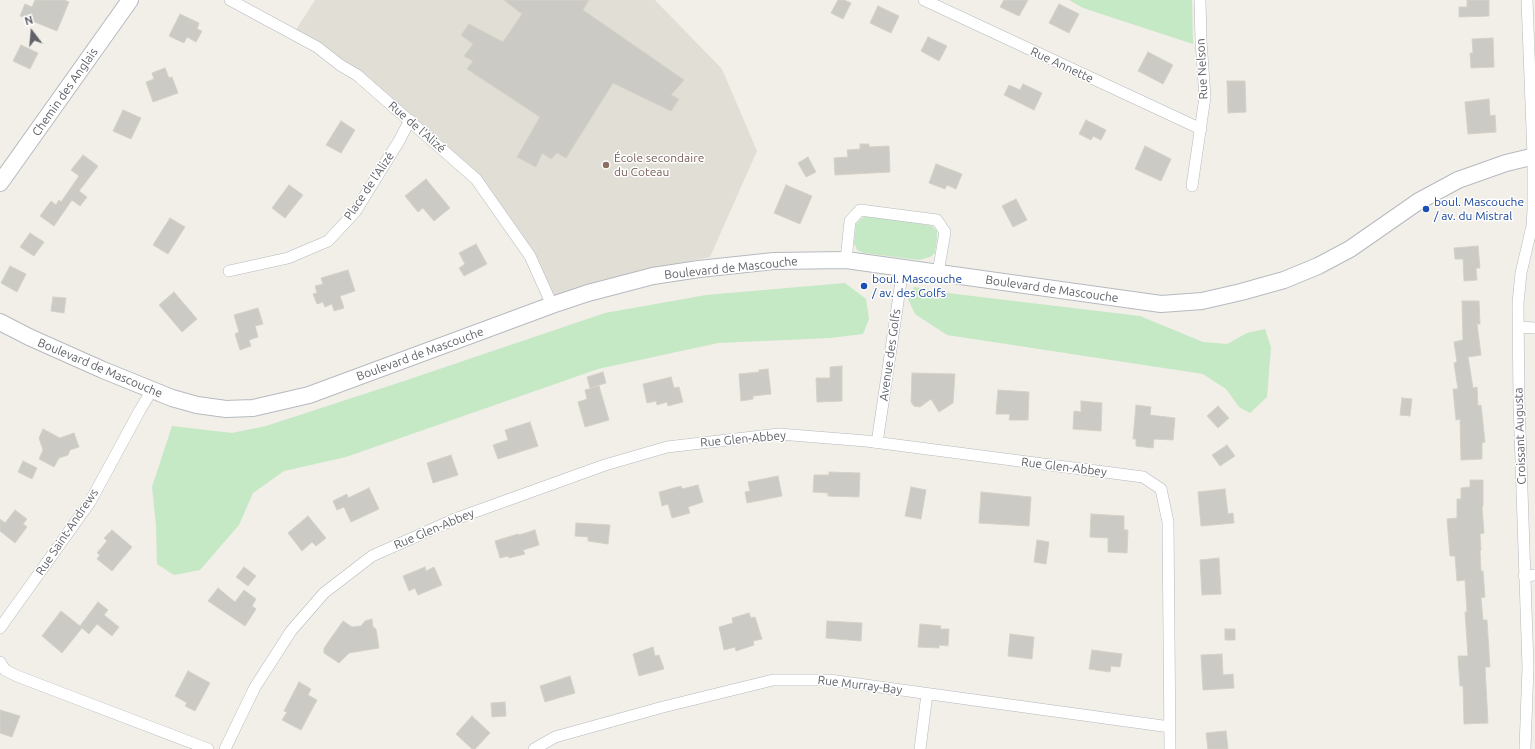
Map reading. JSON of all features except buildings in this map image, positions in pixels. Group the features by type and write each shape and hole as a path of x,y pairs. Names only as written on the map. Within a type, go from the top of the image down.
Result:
{"street":[{"name":"Chemin des Anglais","path":"0,183 130,0"},
{"name":"Rue de l'Alizé","path":"230,0 317,47 340,65 356,74 476,179 530,256 552,305"},
{"name":"Rue Annette","path":"924,0 1201,129"},
{"name":"Rue Nelson","path":"1192,186 1205,97 1200,0"},
{"name":"Croissant Augusta","path":"1525,749 1530,575 1524,545 1518,303 1520,273 1532,226 1533,209 1534,156 1527,0"},
{"name":"Place de l'Alizé","path":"229,270 288,258 328,241 354,212 399,141 410,120"},
{"name":"Boulevard de Mascouche","path":"0,322 29,337 152,390 197,405 226,409 253,408 309,395 552,305 618,284 674,273 774,261 846,260 1161,304 1202,301 1284,280 1318,266 1350,249 1419,201 1458,180 1506,163 1534,156"},
{"path":"846,260 850,221 860,210 937,220 945,232 938,273"},
{"name":"Avenue des Golfs","path":"877,442 903,268"},
{"path":"1518,327 1535,328"},
{"name":"Rue Saint-Andrews","path":"0,628 90,502 152,390"},
{"name":"Rue Glen-Abbey","path":"225,749 255,687 291,631 324,594 372,556 455,519 605,465 667,447 779,434 877,442 1143,477 1161,489 1168,522 1170,749"},
{"path":"1524,545 1535,545"},
{"path":"0,662 5,670 17,676 208,749"},
{"name":"Rue Murray-Bay","path":"534,749 562,735 664,707 773,680 830,680 1170,727"},
{"path":"920,749 927,694"}],"shaded area":[{"name":"École secondaire du Coteau","path":"315,0 655,0 722,69 757,151 710,257 598,281 552,305 530,256 476,179 357,75 292,36"}],"green space":[{"path":"1069,0 1192,0 1193,44 1083,8"},
{"path":"869,215 932,226 937,231 935,253 930,257 919,260 864,253 857,250 854,243 856,224 862,218"},
{"path":"845,283 866,299 869,319 863,334 830,338 718,343 598,369 346,457 284,471 253,493 239,525 200,570 174,575 157,564 156,525 152,487 172,426 232,433 266,426 605,313 706,295"},
{"path":"914,287 947,293 1140,316 1203,342 1227,344 1247,333 1265,329 1271,347 1267,397 1250,413 1239,407 1226,389 1203,374 947,335 915,314 908,299"}],"place":[{"name":"École secondaire du Coteau","path":"606,165"},
{"name":"boul. Mascouche / av. du Mistral","path":"1426,209"},
{"name":"boul. Mascouche / av. des Golfs","path":"864,286"}]}
